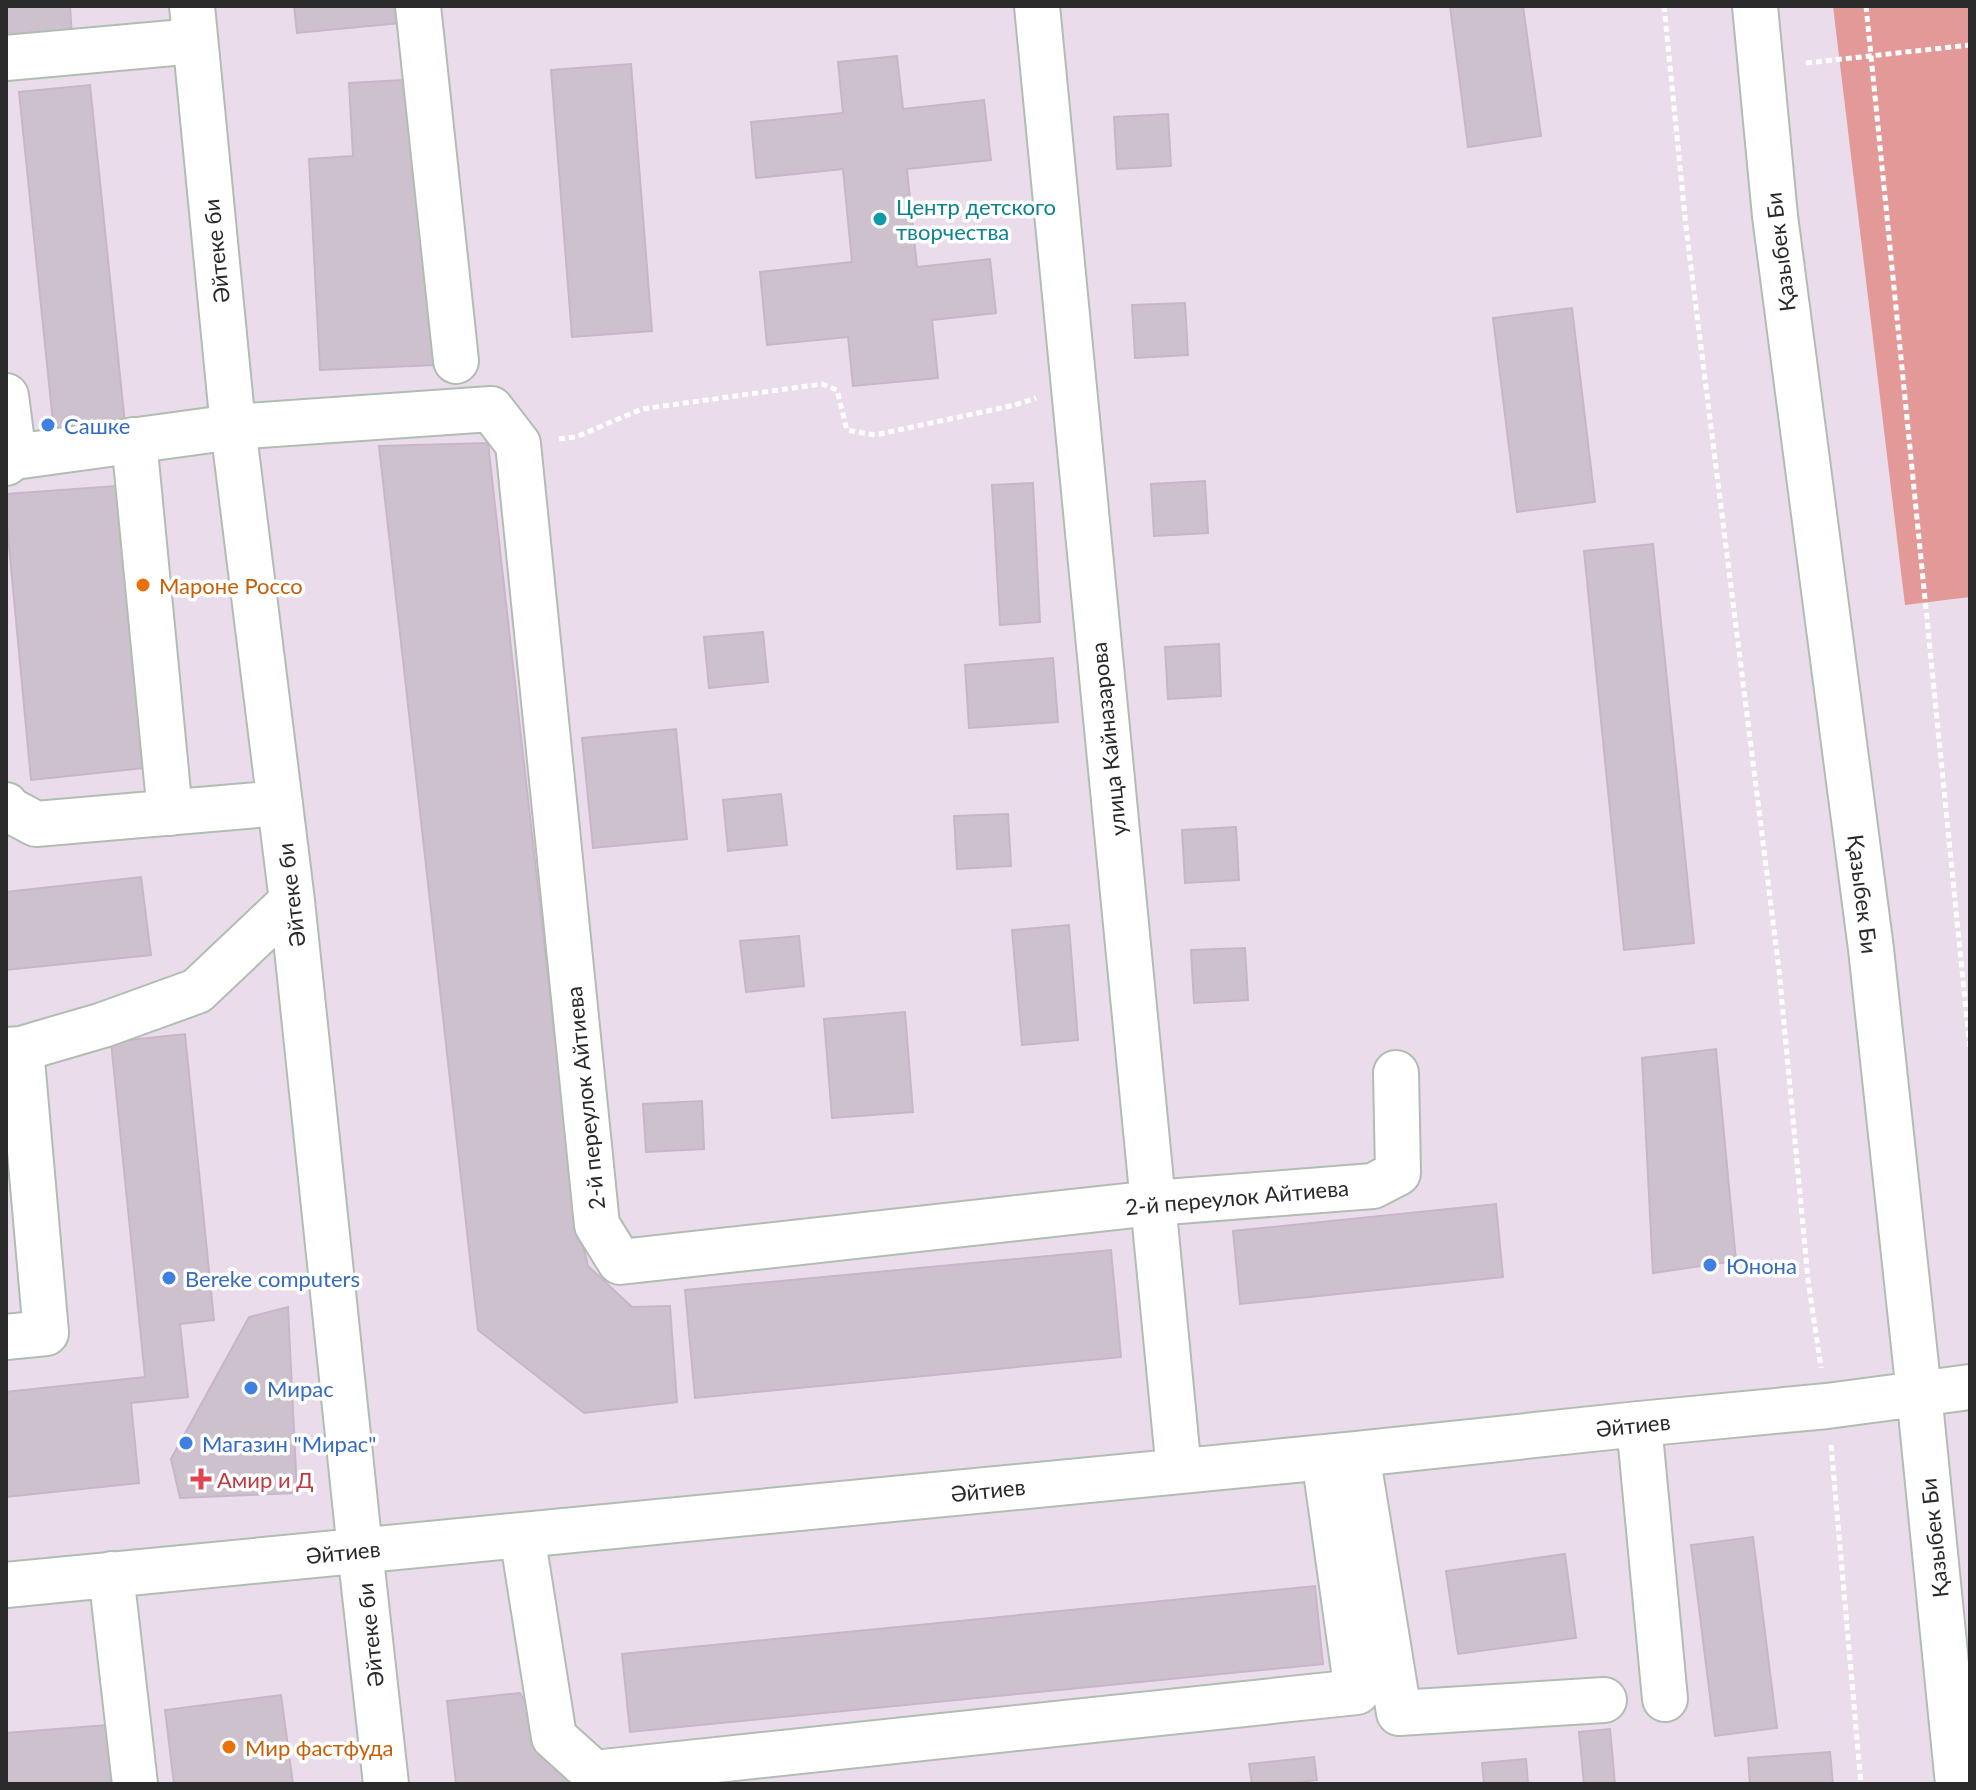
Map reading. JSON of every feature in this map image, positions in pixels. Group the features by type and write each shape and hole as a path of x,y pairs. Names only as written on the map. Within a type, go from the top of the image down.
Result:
{"street":[{"path":"418,6 456,361"},
{"name":"улица Кайназарова","path":"1037,6 1179,1471"},
{"name":"Қазыбек Би","path":"1755,6 1775,216 1871,949 1958,1784"},
{"path":"6,58 194,24"},
{"name":"Әйтеке би","path":"194,24 233,427 292,901 386,1784"},
{"path":"6,396 10,460 233,427 491,409 518,444"},
{"path":"134,440 170,813"},
{"name":"2-й переулок Айтиева","path":"518,444 597,1225 620,1262 1153,1203 1373,1186 1398,1173 1396,1073"},
{"path":"6,805 6,808 36,824 280,803"},
{"path":"6,1337 46,1333 14,1049 103,1025 197,991 292,901"},
{"name":"Әйтиев","path":"6,1585 1340,1456 1827,1406 1970,1387"},
{"path":"1639,1424 1665,1699"},
{"path":"522,1535 554,1737 594,1773 1357,1692 1340,1456"},
{"path":"1340,1456 1399,1713 1604,1700"},
{"path":"111,1574 135,1784"}],"path":[{"path":"1664,6 1686,227 1779,970 1808,1280 1827,1406 1861,1784"},
{"path":"1866,6 1970,1051"},
{"path":"1806,63 1970,45"},
{"path":"518,444 576,437 642,409 822,384 837,390 847,430 875,435 1015,405 1074,387"}],"shaded area":[{"path":"1833,6 1970,6 1970,597 1905,605"}],"building":[{"path":"6,6 70,6 72,37 6,43"},
{"path":"294,6 409,6 410,22 297,33"},
{"path":"1450,6 1523,6 1541,136 1468,147"},
{"name":"Центр детского творчества","path":"897,56 903,109 984,100 991,160 907,169 917,267 990,259 996,313 932,320 938,378 853,386 848,337 767,345 760,272 852,262 843,169 756,178 751,122 843,113 838,62"},
{"path":"631,64 652,331 572,337 551,70"},
{"path":"422,79 436,365 320,370 309,159 353,156 349,83"},
{"path":"90,85 125,424 54,432 19,92"},
{"path":"1168,114 1171,166 1117,169 1114,117"},
{"path":"1185,303 1188,355 1135,358 1132,305"},
{"path":"1572,308 1595,502 1517,512 1493,318"},
{"path":"488,443 574,1208 588,1266 632,1307 670,1306 677,1402 584,1413 478,1330 379,446"},
{"path":"1205,481 1208,533 1154,536 1151,484"},
{"path":"1033,483 1040,622 1000,625 992,485"},
{"path":"116,486 144,768 31,780 6,494"},
{"path":"1653,544 1694,943 1624,950 1584,551"},
{"path":"763,632 768,682 709,688 704,637"},
{"path":"1219,644 1221,696 1168,699 1165,647"},
{"path":"1053,658 1058,722 969,728 965,665"},
{"path":"676,729 687,839 593,848 582,738"},
{"path":"781,794 787,845 728,851 723,800"},
{"path":"1008,814 1011,866 957,869 954,816"},
{"path":"1236,827 1239,880 1185,883 1182,830"},
{"path":"141,877 151,955 6,970 6,892"},
{"path":"1069,925 1078,1040 1022,1045 1012,930"},
{"path":"799,936 804,986 746,992 740,941"},
{"path":"1245,948 1248,1000 1194,1003 1191,950"},
{"path":"905,1012 913,1112 832,1118 824,1019"},
{"path":"185,1034 214,1320 180,1324 188,1397 131,1403 139,1483 6,1497 6,1392 145,1377 111,1042"},
{"path":"1716,1049 1736,1261 1653,1273 1642,1058"},
{"path":"702,1101 704,1149 646,1152 643,1104"},
{"path":"1496,1204 1503,1277 1240,1304 1233,1231"},
{"path":"1111,1250 1121,1357 695,1398 685,1290"},
{"name":"Мирас","path":"288,1307 297,1493 180,1498 171,1459 249,1317"},
{"path":"1753,1537 1777,1728 1715,1736 1691,1545"},
{"path":"1565,1554 1576,1638 1458,1654 1446,1571"},
{"path":"1315,1586 1323,1664 630,1732 622,1654"},
{"path":"520,1693 572,1784 456,1784 447,1701"},
{"name":"Мир фастфуда","path":"281,1695 293,1784 174,1784 165,1710"},
{"path":"107,1725 111,1784 6,1784 6,1733"},
{"path":"1610,1729 1615,1784 1584,1784 1579,1732"},
{"path":"1830,1752 1833,1784 1750,1784 1748,1758"},
{"path":"1314,1757 1317,1780 1252,1784 1249,1764"},
{"path":"1526,1759 1528,1784 1484,1784 1482,1763"}],"place":[{"name":"Центр детского творчества","path":"880,219"},
{"name":"Сашке","path":"48,425"},
{"name":"Мароне Россо","path":"143,585"},
{"name":"Юнона","path":"1710,1265"},
{"name":"Bereke computers","path":"169,1278"},
{"name":"Мирас","path":"251,1388"},
{"name":"Магазин \"Мирас\"","path":"186,1443"},
{"name":"Амир и Д","path":"201,1479"},
{"name":"Мир фастфуда","path":"229,1747"}]}
